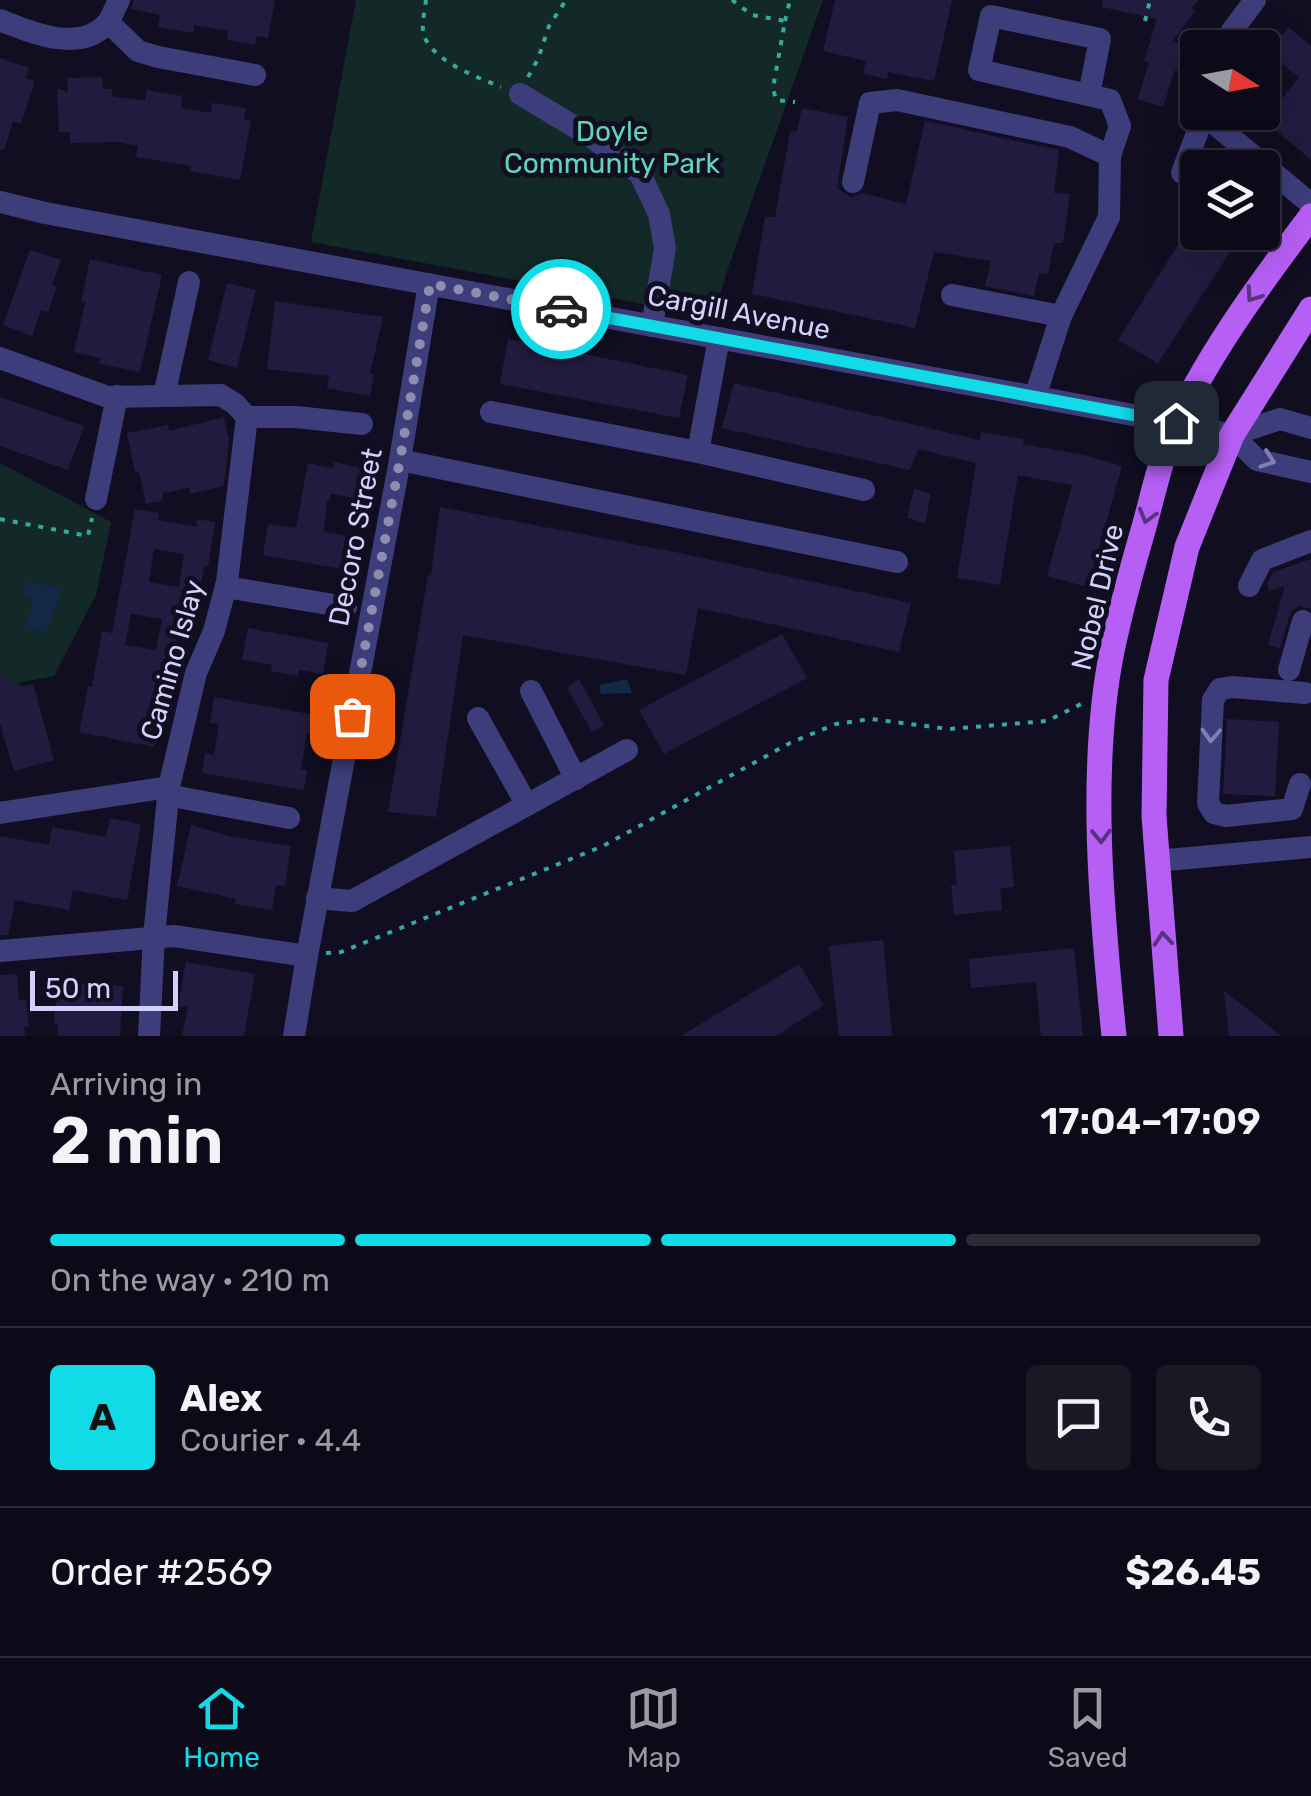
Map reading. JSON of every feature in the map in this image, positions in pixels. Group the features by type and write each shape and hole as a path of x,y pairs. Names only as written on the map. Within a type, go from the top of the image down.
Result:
{"main road":[{"name":"Nobel Drive","path":"1114,1036 1100,838 1100,772 1112,653 1176,423 1222,339 1311,216"},
{"path":"1171,1036 1154,816 1156,680 1186,547 1232,436 1311,309"}],"street":[{"path":"0,20 74,40 90,36 108,22 118,0"},
{"path":"1235,30 1255,0"},
{"path":"1035,397 1061,316 1109,217 1110,156 1120,126 1110,100 979,70 992,8 1100,39 1089,95"},
{"path":"108,22 138,51 255,75"},
{"path":"520,94 590,136 640,174 659,214 665,248 652,326"},
{"path":"853,182 870,103 897,100 1070,137 1110,156"},
{"path":"1223,130 1311,204"},
{"name":"Cargill Avenue","path":"0,202 44,214 1232,436"},
{"path":"164,396 190,282"},
{"name":"Decoro Street","path":"294,1036 430,284"},
{"path":"952,294 1061,316"},
{"path":"698,452 720,338"},
{"path":"0,358 108,396 221,395 241,411 362,424"},
{"path":"96,499 117,396"},
{"name":"Camino Islay","path":"149,1036 168,791 196,673 214,631 226,587 241,411"},
{"path":"491,412 698,452 864,490"},
{"path":"1311,428 1280,419 1232,436 1257,460 1311,472"},
{"path":"400,460 897,562"},
{"path":"1249,586 1262,560 1311,542"},
{"path":"226,587 346,607"},
{"path":"1289,670 1303,621"},
{"path":"1300,784 1292,810 1226,816 1214,813 1208,803 1213,700 1220,690 1244,688 1304,701"},
{"path":"530,691 576,779"},
{"path":"478,718 527,805"},
{"path":"318,898 352,900 627,750"},
{"path":"0,813 168,791 289,818"},
{"path":"1156,862 1311,847"},
{"path":"0,950 174,936 306,956"}],"path":[{"path":"426,0 423,34 433,50 452,65 520,94 549,26 566,0"},
{"path":"732,0 752,15 785,21"},
{"path":"790,0 773,88 776,100 794,102"},
{"path":"1145,21 1150,0"},
{"path":"0,519 30,528 88,536 96,499"},
{"path":"306,956 341,952 602,846 790,744 836,724 871,719 950,729 1047,722 1084,702 1105,702"}],"green space":[{"name":"Doyle Community Park","path":"356,0 823,0 714,317 311,242"},
{"path":"0,463 111,522 96,595 54,676 0,689"}],"water":[{"path":"26,581 61,588 44,634 25,625 33,606 23,594"},
{"path":"627,679 632,693 601,694 599,685"}],"building":[{"path":"134,0 275,0 268,38 256,36 255,45 227,40 228,31 194,25 193,33 158,27 160,15 131,9"},
{"path":"835,0 952,0 934,81 888,72 887,79 863,74 866,61 823,51"},
{"path":"1103,0 1198,0 1192,8 1195,11 1173,41 1180,43 1180,72 1175,70 1163,107 1138,99 1157,19 1102,7"},
{"path":"1288,27 1311,46 1311,160 1276,130 1280,130 1280,102 1299,77 1280,62 1280,38"},
{"path":"0,58 29,68 25,78 35,81 21,124 13,121 4,150 0,150"},
{"path":"102,77 103,89 112,89 112,96 145,101 147,90 182,96 181,108 211,113 212,103 246,108 244,120 251,121 240,180 190,171 191,166 136,157 138,146 116,142 70,143 70,132 59,132 57,88 68,92 67,78"},
{"path":"802,108 848,117 837,188 851,197 862,193 906,204 925,121 1059,150 1054,193 1070,194 1063,243 1054,243 1048,274 1039,273 1034,296 985,286 991,261 934,252 915,328 752,294 765,217 775,217 790,132 797,131"},
{"path":"1180,242 1180,250 1231,250 1158,363 1118,340"},
{"path":"30,250 61,260 48,312 41,310 32,336 3,325"},
{"path":"90,259 162,275 140,372 99,364 100,358 74,352"},
{"path":"227,283 256,290 237,368 208,360"},
{"path":"275,301 383,317 370,374 374,375 370,396 327,388 329,376 267,369"},
{"path":"508,339 688,375 679,418 500,384"},
{"path":"734,383 980,440 981,432 1024,439 1023,444 1122,466 1088,587 1047,576 1072,485 1018,475 1000,585 957,578 976,463 918,449 910,470 722,428"},
{"path":"0,397 84,426 68,470 0,446"},
{"path":"224,417 229,440 224,486 190,494 189,488 163,493 162,501 146,504 127,433 168,425 169,431"},
{"path":"334,462 361,468 355,498 331,494 327,501 324,532 347,536 341,569 263,555 268,524 296,528 308,463 333,468"},
{"path":"914,488 931,494 925,523 907,518"},
{"path":"440,507 911,603 899,652 698,608 686,675 463,635 436,817 388,812"},
{"path":"135,509 159,513 158,520 198,527 196,519 215,522 194,627 180,625 154,747 79,732 102,631 112,633","holes":["154,549 184,554 179,587 149,582","131,614 162,619 156,650 125,645"]},
{"path":"1311,559 1311,609 1300,606 1293,610 1280,648 1268,645 1285,586 1269,591 1267,584 1273,572"},
{"path":"248,628 328,643 323,674 299,670 298,676 271,671 272,665 242,659"},
{"path":"782,634 807,678 664,754 639,710"},
{"path":"0,673 23,687 33,684 54,760 14,771 0,723"},
{"path":"579,679 604,725 592,732 567,688"},
{"path":"214,697 315,715 312,734 307,733 301,769 307,770 304,790 202,773 205,753 214,755 219,724 210,723"},
{"path":"1227,719 1279,722 1275,796 1223,794"},
{"path":"110,818 141,824 127,900 73,890 69,910 15,900 8,935 0,935 0,836 49,845 52,827 106,837"},
{"path":"191,825 233,837 291,846 285,886 276,885 272,910 235,904 236,899 177,886"},
{"path":"1010,846 1014,887 1000,888 1002,910 954,915 954,851"},
{"path":"883,940 892,1036 839,1036 829,946"},
{"path":"1074,948 1083,1036 1041,1036 1036,982 971,988 969,959"},
{"path":"186,962 255,974 244,1036 182,1036 188,1007 178,1006"},
{"path":"799,964 824,1005 776,1036 681,1036"},
{"path":"17,974 19,1000 26,999 29,1027 24,1027 25,1036 0,1036 0,975"},
{"path":"57,982 123,986 120,1036 58,1036 58,1025 54,1025"},
{"path":"1224,991 1251,1012 1282,1036 1229,1036"}],"way so far":[{"path":"352,716 430,284 561,309"}],"route":[{"path":"561,309 1176,423"}]}
